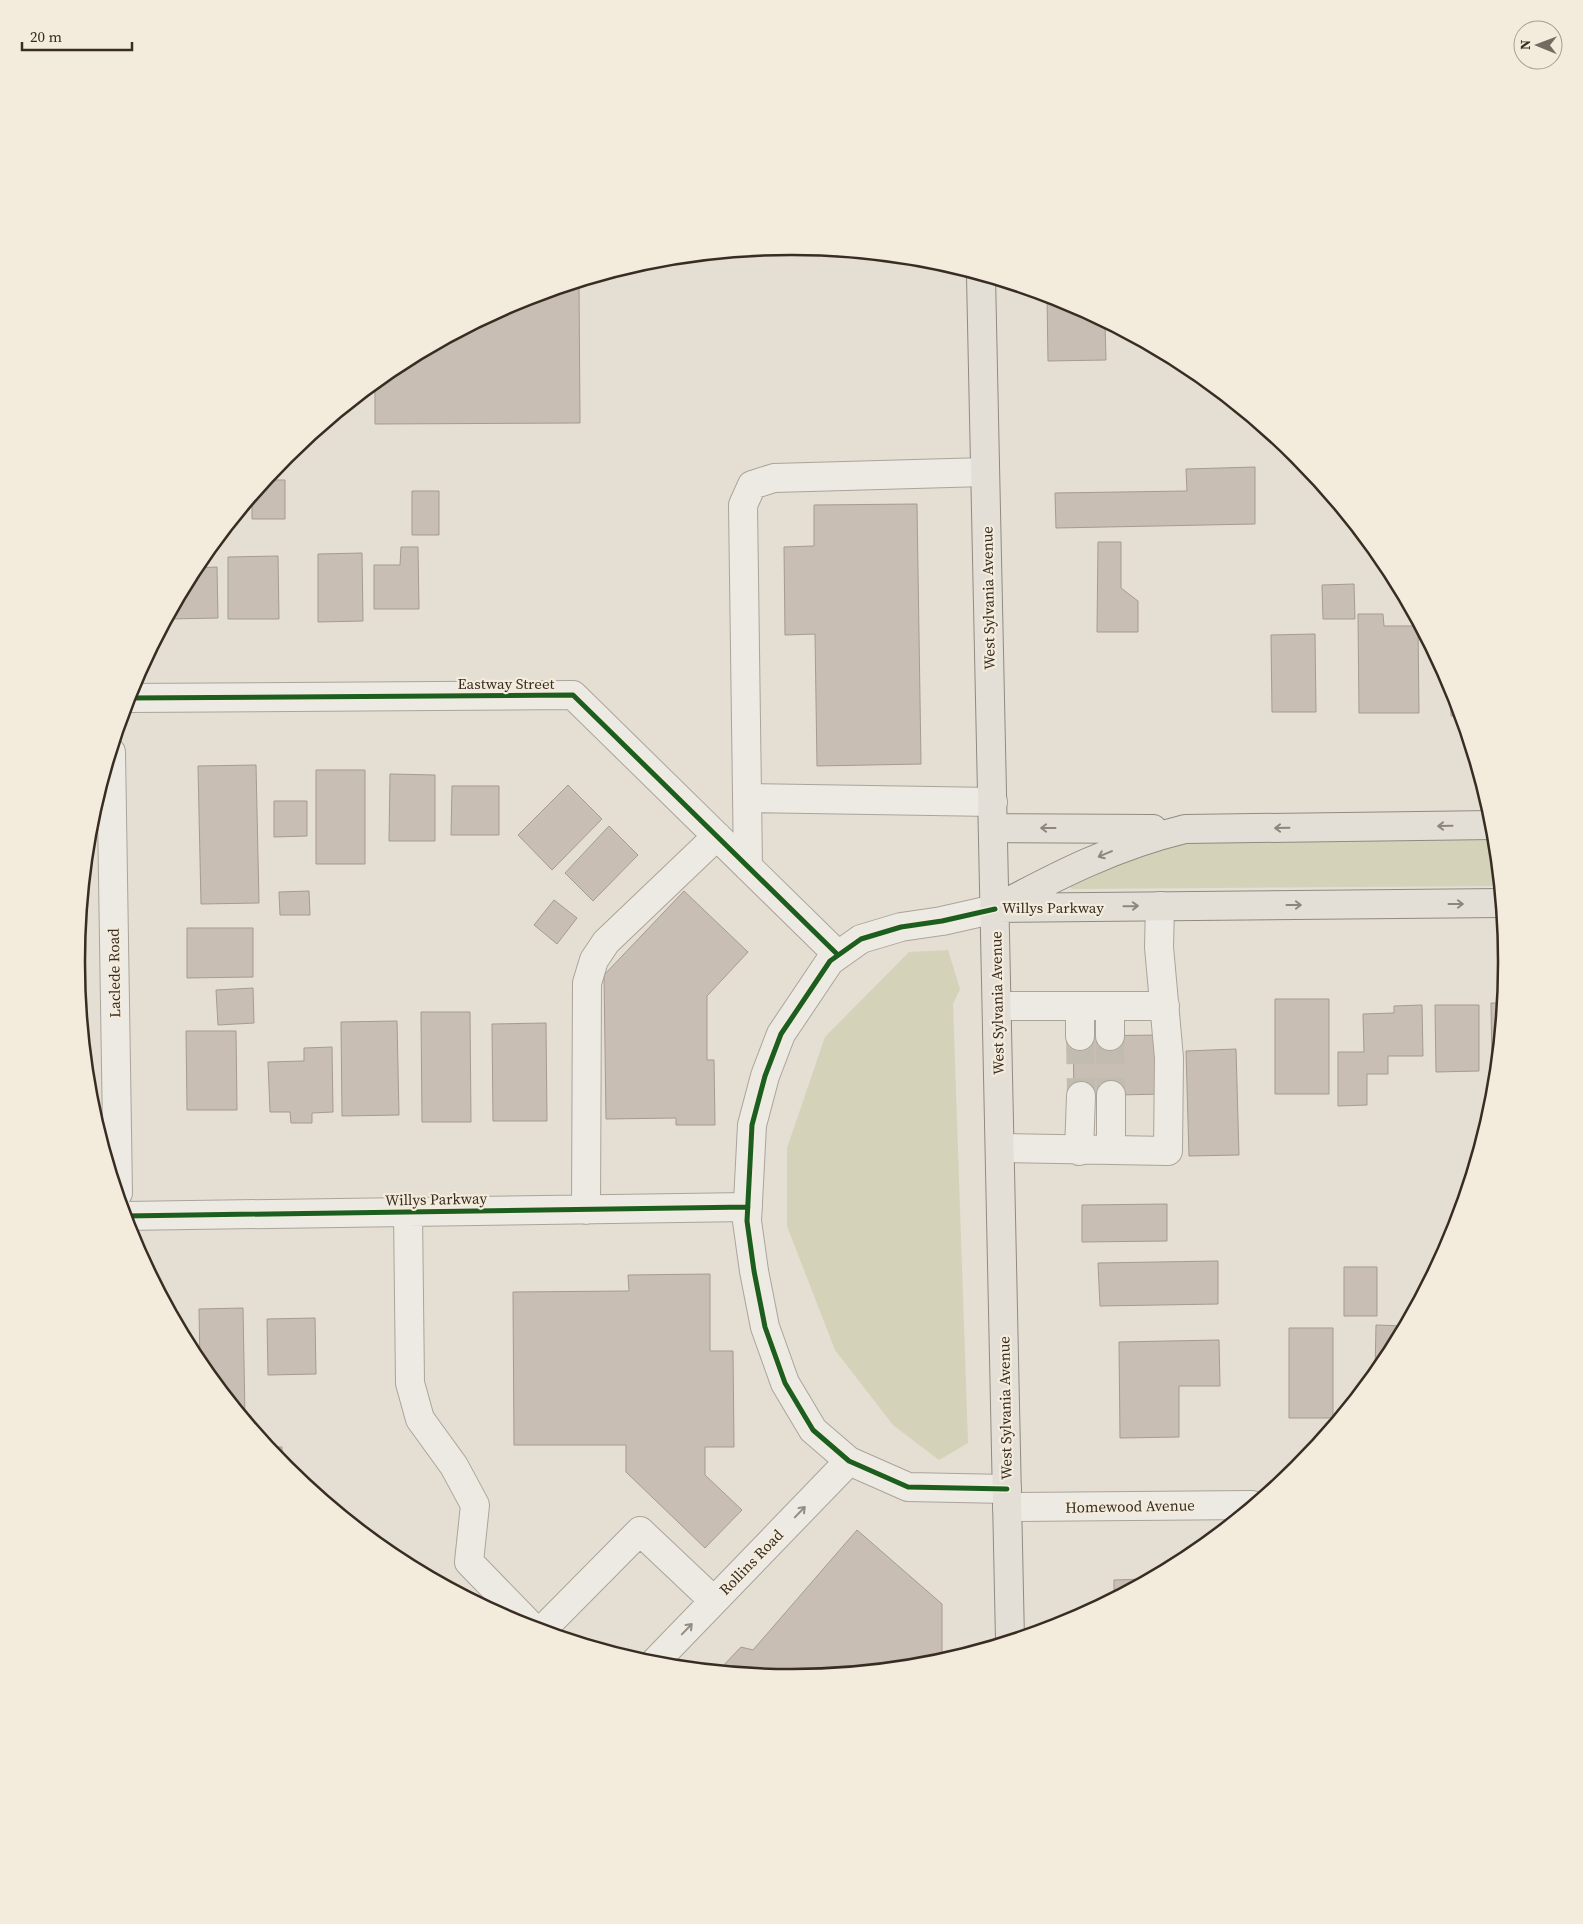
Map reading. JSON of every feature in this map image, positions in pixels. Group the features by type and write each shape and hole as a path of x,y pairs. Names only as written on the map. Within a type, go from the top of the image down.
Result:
{"main road":[{"name":"West Sylvania Avenue","path":"982,282 1010,1634"},
{"path":"994,815 1184,829"},
{"name":"Willys Parkway","path":"995,908 1103,854 1143,839 1184,829 1484,825"},
{"name":"Willys Parkway","path":"995,908 1495,903"}],"street":[{"path":"748,867 743,505 752,485 774,478 985,472"},
{"name":"Eastway Street","path":"137,698 573,695 838,954"},
{"name":"Laclede Road","path":"111,771 118,1174"},
{"path":"747,798 994,815"},
{"path":"586,1210 587,983 594,960 606,942 717,836"},
{"path":"1000,1148 1079,1151 1168,1151 1169,1058 1159,947 1160,906"},
{"name":"Homewood Avenue","path":"995,908 942,921 902,927 861,939 830,961 781,1034 765,1076 752,1125 747,1221 765,1327 785,1383 813,1430 849,1461 908,1487 1007,1498 1243,1505"},
{"path":"997,1006 1165,1006"},
{"path":"1080,1006 1080,1036"},
{"path":"1110,1006 1110,1036"},
{"path":"1111,1095 1112,1150"},
{"path":"1079,1151 1080,1096"},
{"name":"Willys Parkway","path":"133,1216 748,1208"},
{"path":"408,1212 410,1382 420,1418 454,1466 475,1505 469,1562 521,1615"},
{"name":"Rollins Road","path":"661,1656 849,1461"},
{"path":"547,1625 640,1531 714,1600"}],"shaded area":[{"path":"1487,839 1493,886 1072,889 1068,884 1075,879 1178,843"},
{"path":"948,950 960,989 953,1004 968,1443 939,1460 893,1425 835,1350 787,1226 787,1148 825,1037 909,952"}],"building":[{"path":"579,289 580,423 375,424 375,391 399,375 438,350 479,328 521,309"},
{"path":"1047,303 1105,329 1106,360 1048,361"},
{"path":"1255,467 1255,524 1056,528 1055,493 1187,491 1186,469"},
{"path":"275,480 285,480 285,519 252,519 252,506 260,496"},
{"path":"412,491 439,491 439,535 412,535"},
{"path":"917,504 921,764 817,766 815,634 785,635 784,547 814,546 814,505"},
{"path":"1098,542 1121,542 1121,588 1138,601 1138,632 1097,632"},
{"path":"401,547 418,547 419,609 374,609 374,565 400,565"},
{"path":"362,553 363,621 318,622 318,554"},
{"path":"278,556 279,619 228,619 228,557"},
{"path":"217,567 218,618 175,619 180,609 205,568"},
{"path":"1354,584 1355,619 1323,619 1322,585"},
{"path":"1358,614 1383,614 1384,626 1412,626 1418,637 1419,713 1359,713"},
{"path":"1315,634 1316,712 1272,712 1271,635"},
{"path":"256,765 259,903 201,904 198,766"},
{"path":"316,770 365,770 365,864 316,864"},
{"path":"390,774 435,775 435,841 389,841"},
{"path":"568,785 602,819 552,870 518,835"},
{"path":"452,786 499,786 499,835 451,835"},
{"path":"274,801 307,801 307,836 274,837"},
{"path":"609,826 638,855 593,901 565,873"},
{"path":"309,891 310,915 280,915 279,892"},
{"path":"684,891 748,952 707,996 707,1060 714,1060 715,1125 676,1125 676,1118 606,1119 604,975"},
{"path":"554,900 577,918 557,944 534,925"},
{"path":"187,928 253,928 253,977 187,978"},
{"path":"253,988 254,1023 218,1025 216,990"},
{"path":"1275,999 1329,999 1329,1094 1275,1094"},
{"path":"1491,1003 1496,1003 1496,1008 1492,1055"},
{"path":"1422,1005 1423,1056 1388,1056 1388,1074 1367,1074 1367,1105 1338,1106 1338,1052 1364,1052 1363,1014 1394,1013 1394,1006"},
{"path":"1435,1005 1479,1005 1479,1071 1436,1072"},
{"path":"421,1012 470,1012 471,1122 422,1122"},
{"path":"397,1021 399,1115 342,1116 341,1022"},
{"path":"546,1023 547,1121 493,1121 492,1024"},
{"path":"186,1031 236,1031 237,1110 187,1110"},
{"path":"1162,1035 1163,1094 1074,1096 1073,1036"},
{"path":"332,1047 333,1112 312,1113 312,1123 291,1123 290,1112 270,1112 268,1062 304,1061 304,1048"},
{"path":"1236,1049 1239,1155 1189,1156 1186,1051"},
{"path":"1167,1204 1167,1241 1082,1242 1082,1205"},
{"path":"1218,1261 1218,1304 1100,1306 1098,1263"},
{"path":"1344,1267 1377,1267 1377,1316 1344,1316"},
{"path":"710,1274 710,1351 733,1351 734,1447 705,1447 705,1475 742,1510 705,1548 626,1472 626,1445 514,1445 513,1292 629,1291 628,1275"},
{"path":"243,1308 245,1409 200,1348 199,1309"},
{"path":"315,1318 316,1374 268,1375 267,1319"},
{"path":"1376,1325 1397,1326 1379,1355 1375,1360"},
{"path":"1289,1328 1333,1328 1333,1416 1331,1418 1289,1418"},
{"path":"1219,1340 1220,1386 1179,1386 1179,1437 1120,1438 1119,1342"},
{"path":"857,1530 942,1604 942,1652 929,1655 838,1667 792,1669 724,1665 741,1647 753,1650"},
{"path":"1135,1579 1114,1591 1114,1580"}],"tunnel":[{"path":"1080,1036 1081,1096"},
{"path":"1110,1036 1111,1095"}],"cycle path":[{"path":"137,698 573,695 838,955"},
{"path":"995,909 942,921 901,927 861,939 830,961 781,1034 765,1076 752,1125 747,1221 765,1327 785,1383 813,1430 849,1461 908,1487 1007,1489"},
{"path":"133,1216 748,1207"}]}
